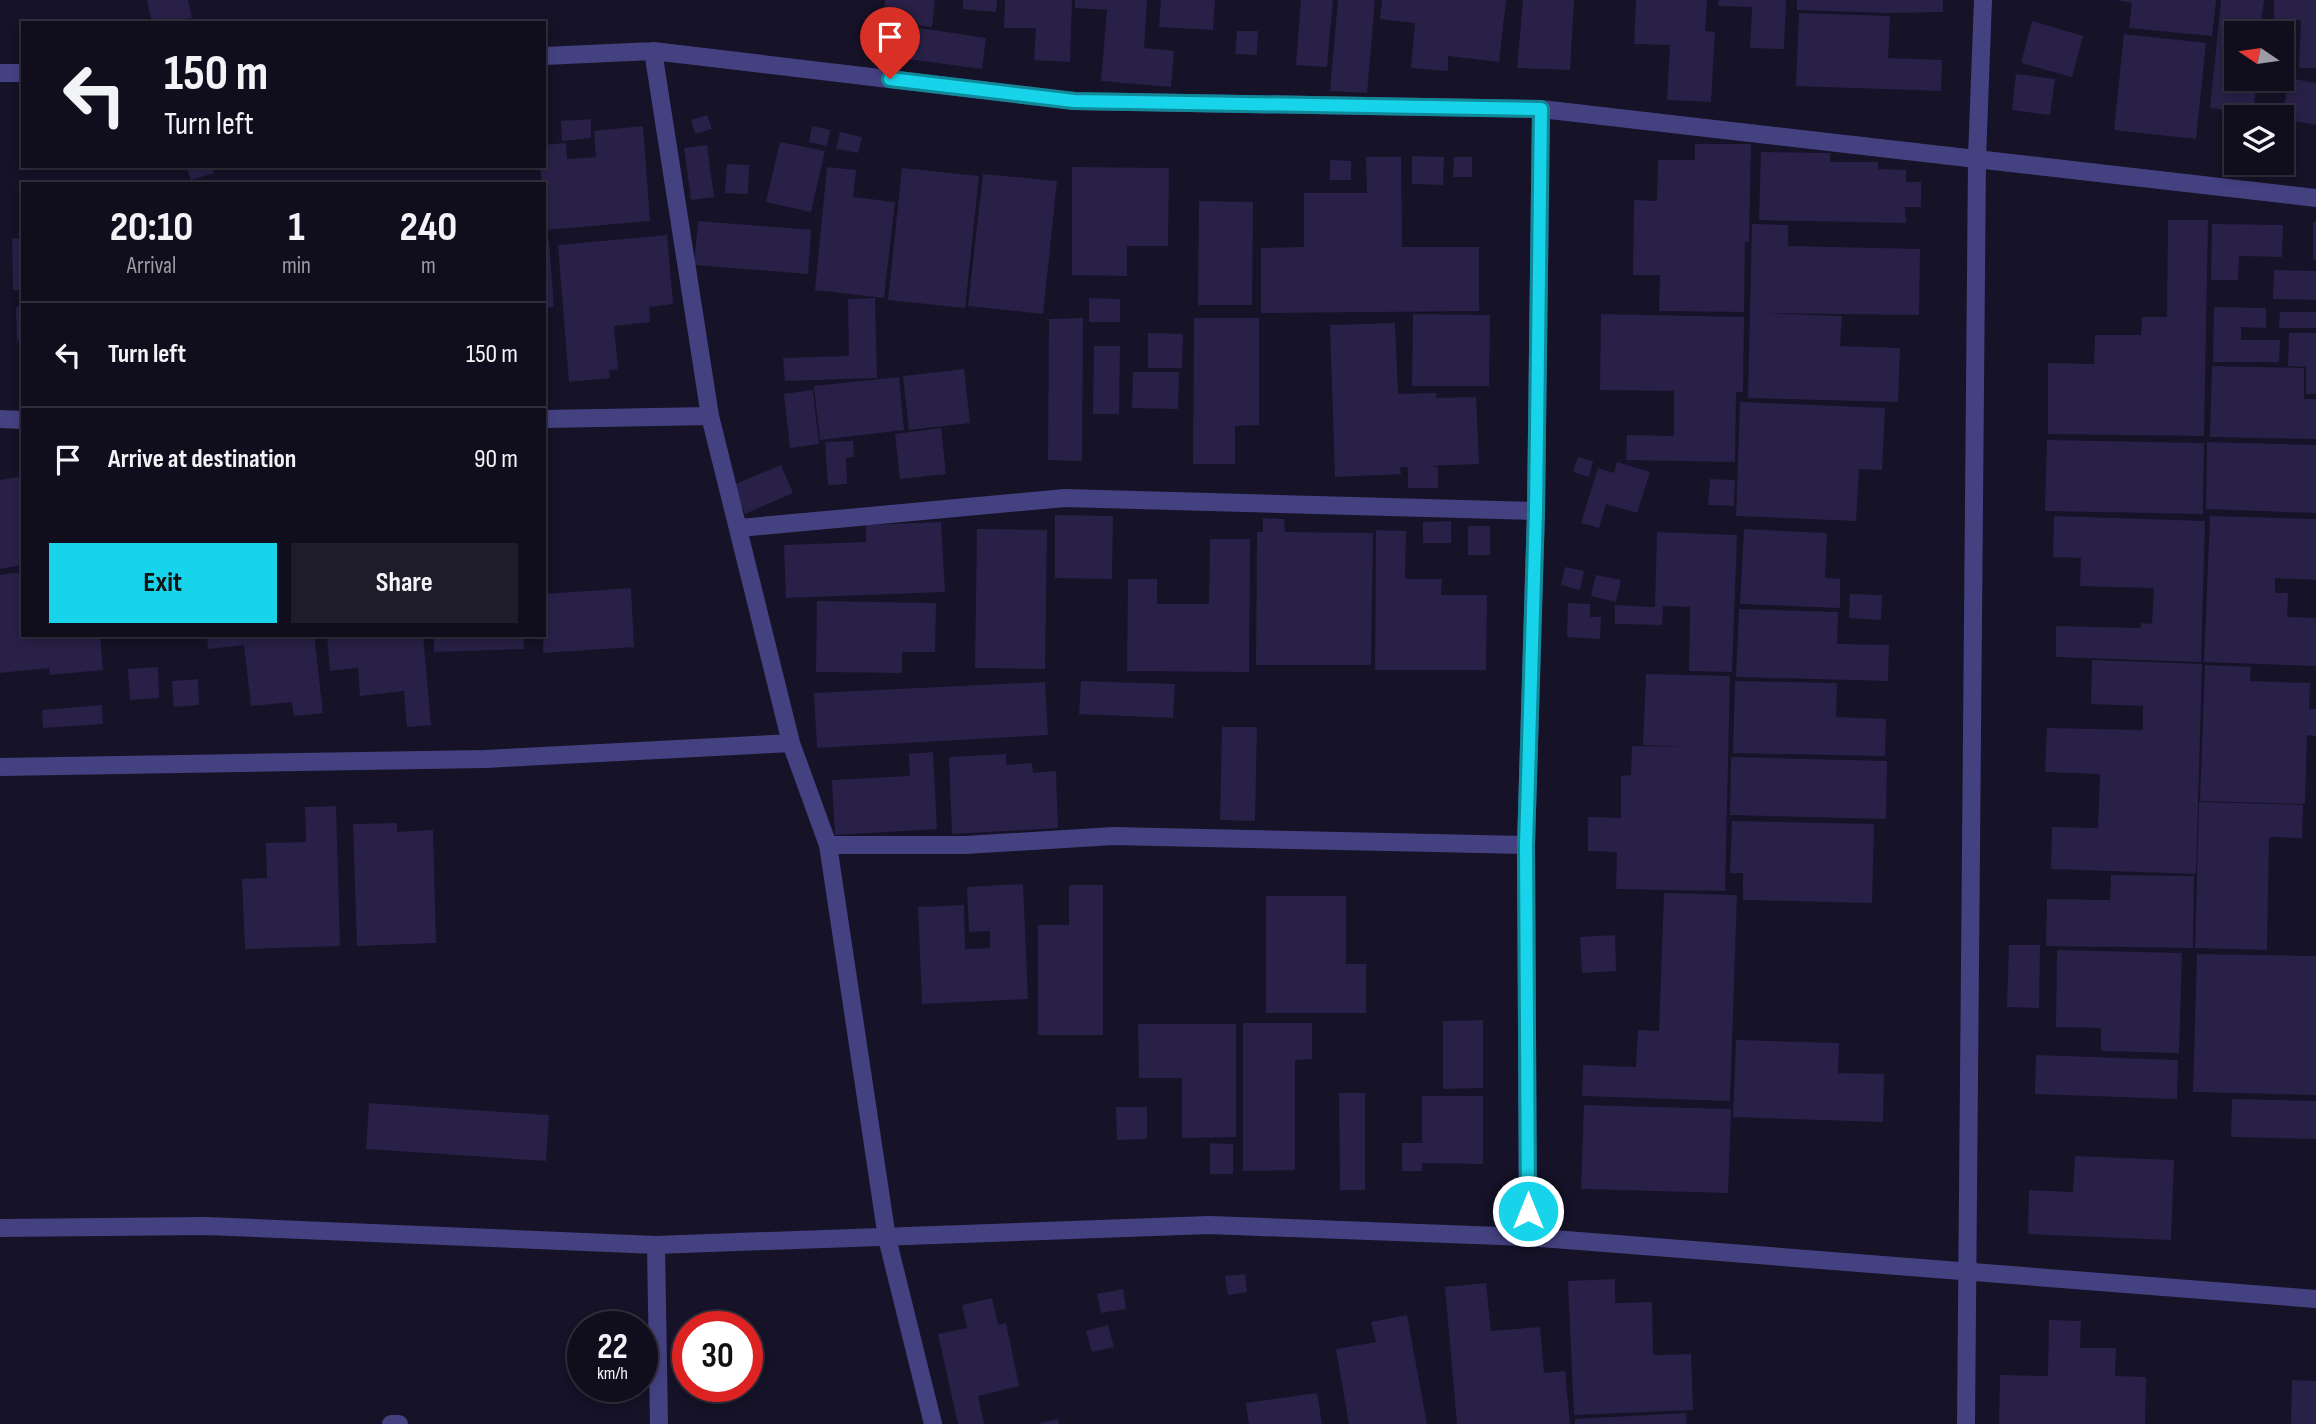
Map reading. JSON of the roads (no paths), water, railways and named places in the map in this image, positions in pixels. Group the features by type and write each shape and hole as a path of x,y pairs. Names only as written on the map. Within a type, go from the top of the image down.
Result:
{"street":[{"path":"1966,1424 1977,158 1983,0"},
{"path":"546,56 653,51 1074,101 1541,109 2316,198"},
{"path":"653,51 710,416 791,743 828,845 887,1238 933,1424"},
{"path":"0,73 21,73"},
{"path":"1528,1237 1526,845 1536,511 1541,109"},
{"path":"546,419 710,416"},
{"path":"0,419 21,420"},
{"path":"738,527 1065,498 1536,511"},
{"path":"0,767 485,759 791,743"},
{"path":"828,845 965,845 1114,835 1526,845"},
{"path":"0,1228 206,1226 656,1245 1209,1225 1528,1237 2316,1300"},
{"path":"656,1245 659,1424"},
{"path":"391,1424 399,1424"}]}
